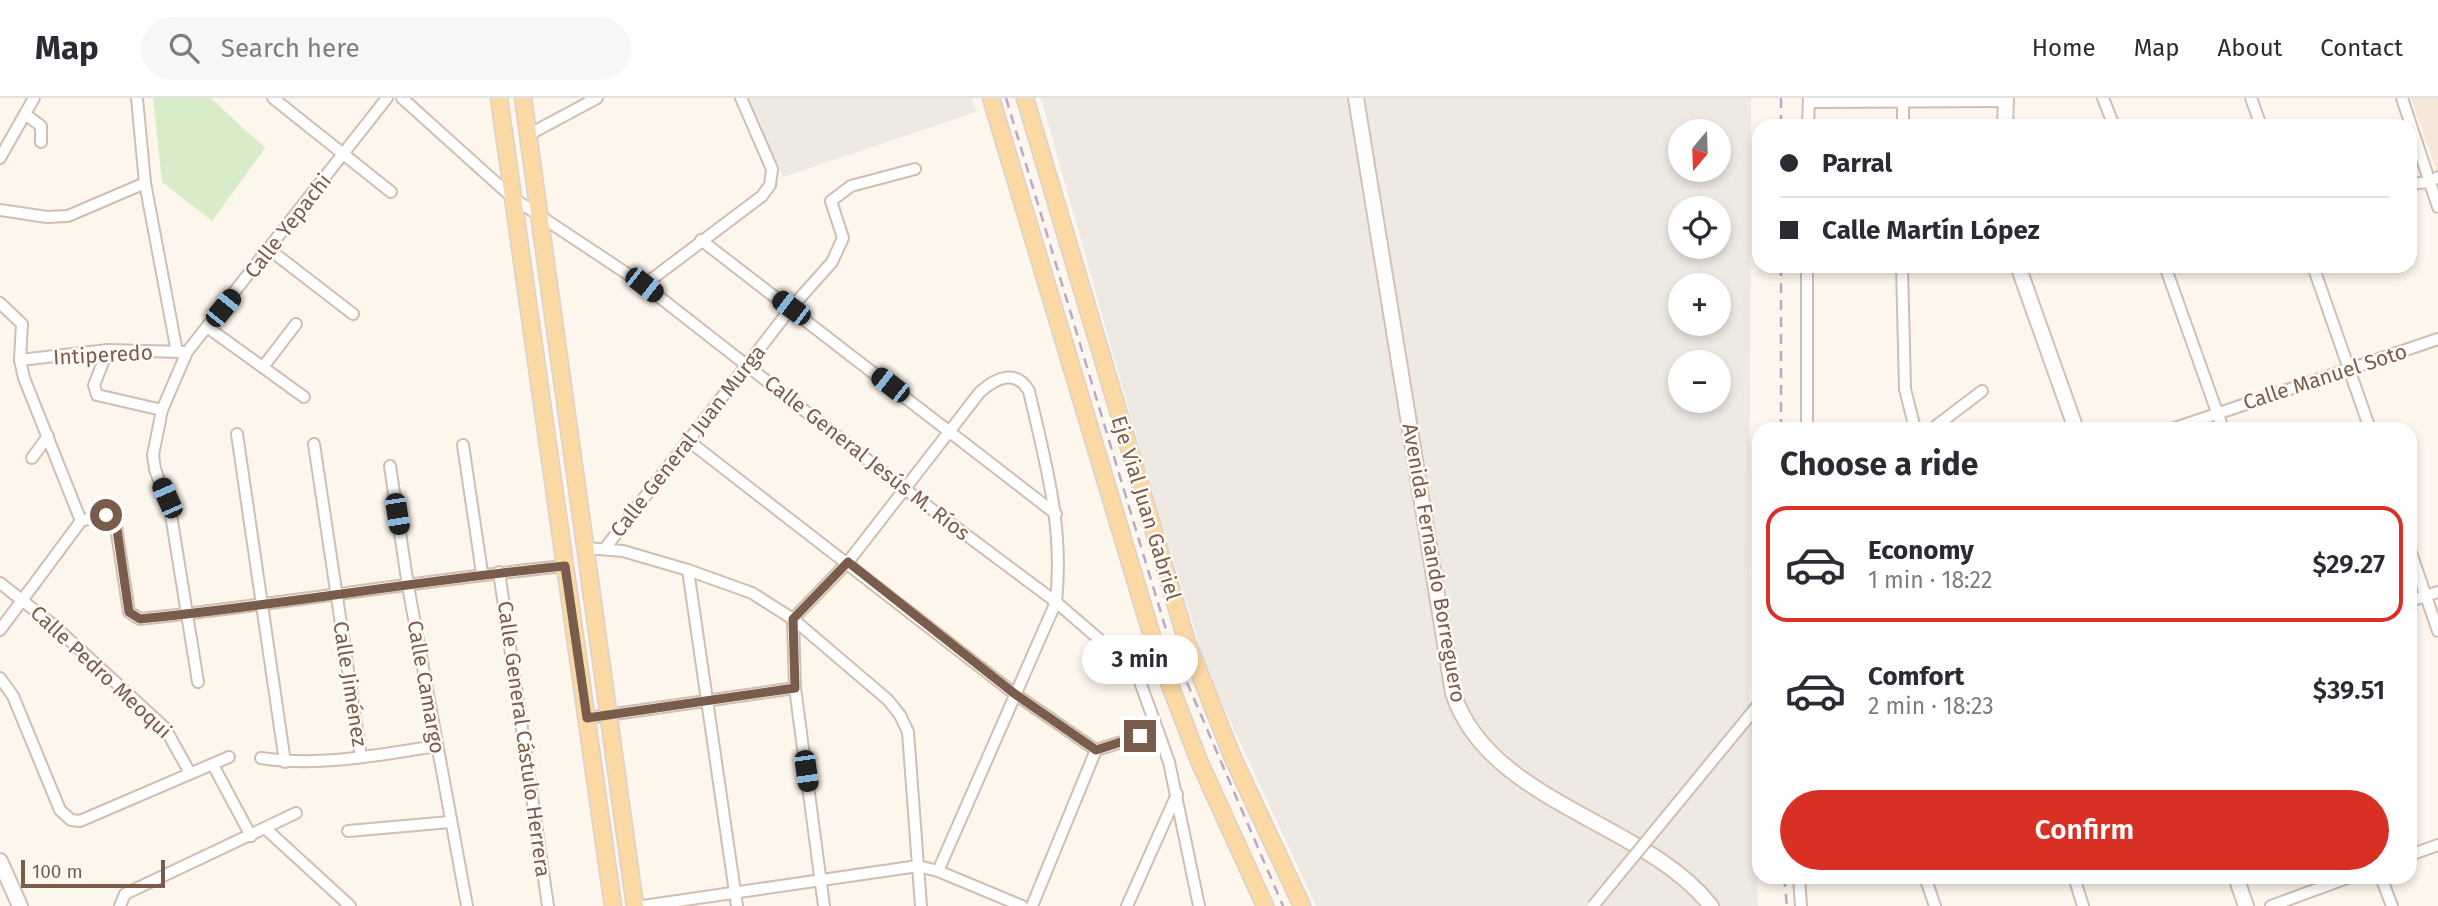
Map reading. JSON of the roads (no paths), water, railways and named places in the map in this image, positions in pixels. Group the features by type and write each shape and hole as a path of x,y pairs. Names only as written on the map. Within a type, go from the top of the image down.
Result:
{"main road":[{"path":"499,98 613,906"},
{"path":"523,98 635,906"},
{"name":"Eje Vial Juan Gabriel","path":"991,98 1155,646 1199,761 1265,906"},
{"name":"Eje Vial Juan Gabriel","path":"1025,98 1186,639 1233,758 1302,906"},
{"name":"Avenida Fernando Borreguero","path":"1356,98 1453,693 1460,713 1474,735 1518,775 1670,867 1711,906"},
{"path":"2005,119 2006,100"},
{"path":"2020,273 2074,422"},
{"path":"0,861 20,906"},
{"path":"2238,884 2246,906"}],"street":[{"path":"0,158 3,146 34,98"},
{"path":"137,98 145,183 182,352"},
{"path":"273,98 391,192"},
{"name":"Calle Yepachi","path":"198,682 172,514 154,462 155,438 162,410 182,352 207,327 270,250 387,98"},
{"name":"Calle General Jesús M. Ríos","path":"402,98 513,198 644,285 906,490 1056,602 1132,670 1143,690 1158,731 1177,794 1199,906"},
{"path":"528,135 597,98"},
{"path":"644,285 762,196 770,185 772,169 741,98"},
{"path":"2103,98 2110,119"},
{"path":"2251,98 2258,119"},
{"path":"2402,98 2410,119"},
{"path":"1808,119 1809,100 2006,100"},
{"path":"1903,100 1903,119"},
{"path":"25,114 41,126 41,142"},
{"path":"2417,136 2434,179 2438,207"},
{"name":"Calle General Juan Murga","path":"606,547 839,249 843,238 831,201 851,186 915,169"},
{"path":"0,210 47,217 68,216 145,183"},
{"path":"701,240 1056,514"},
{"path":"270,250 353,314"},
{"path":"1807,273 1807,422"},
{"path":"1902,273 1905,389 1913,422"},
{"path":"2167,273 2221,422"},
{"path":"2316,273 2368,422"},
{"path":"0,303 18,317 22,324 20,360 24,378 81,522"},
{"path":"263,367 296,324"},
{"path":"207,327 304,397"},
{"name":"Calle Manuel Soto","path":"2191,422 2438,340"},
{"path":"108,350 94,385 97,395 162,410"},
{"name":"Intiperedo","path":"20,360 108,350 182,352"},
{"path":"824,906 795,688 793,619 848,562 949,431 990,383 1011,376 1020,378 1029,391 1056,514 1060,563 1056,602 939,871"},
{"path":"1941,422 1982,391"},
{"path":"237,434 285,762"},
{"path":"33,458 48,436"},
{"path":"690,442 1015,694 1096,750"},
{"name":"Calle Jiménez","path":"314,444 362,757"},
{"path":"463,445 482,573"},
{"name":"Calle Camargo","path":"390,466 408,586 467,906"},
{"path":"0,630 81,522 102,515 112,517 116,523 129,612 134,617 187,614 408,586 482,573 565,566"},
{"path":"586,548 606,547 688,569 752,593 793,619 888,700 901,715 908,732 921,906"},
{"path":"688,569 737,906"},
{"path":"2417,571 2438,631"},
{"name":"Calle General Cástulo Herrera","path":"499,572 548,906"},
{"name":"Calle Pedro Meoqui","path":"0,583 23,598 165,728 190,773"},
{"path":"2417,599 2438,592"},
{"path":"0,678 13,696 60,810 71,820 80,821 229,757"},
{"path":"587,718 795,688"},
{"path":"1593,906 1752,713"},
{"path":"1096,750 1158,731"},
{"path":"261,758 285,762 362,757 436,746"},
{"path":"1031,906 1096,750"},
{"path":"213,765 251,836"},
{"path":"1126,906 1177,794"},
{"path":"120,902 125,894 296,813"},
{"path":"348,831 450,822"},
{"path":"267,829 350,906"},
{"path":"2417,852 2438,845"},
{"path":"643,906 918,866 939,871 1022,906"},
{"path":"1799,884 1801,906"},
{"path":"1927,884 1935,906"},
{"path":"2076,884 2083,906"},
{"path":"2271,906 2331,884"},
{"path":"2384,884 2392,906"}],"railway":[{"path":"1006,98 1170,643 1283,906"},
{"path":"1781,98 1781,119"},
{"path":"1781,273 1781,422"},
{"path":"1785,884 1787,906"}]}
